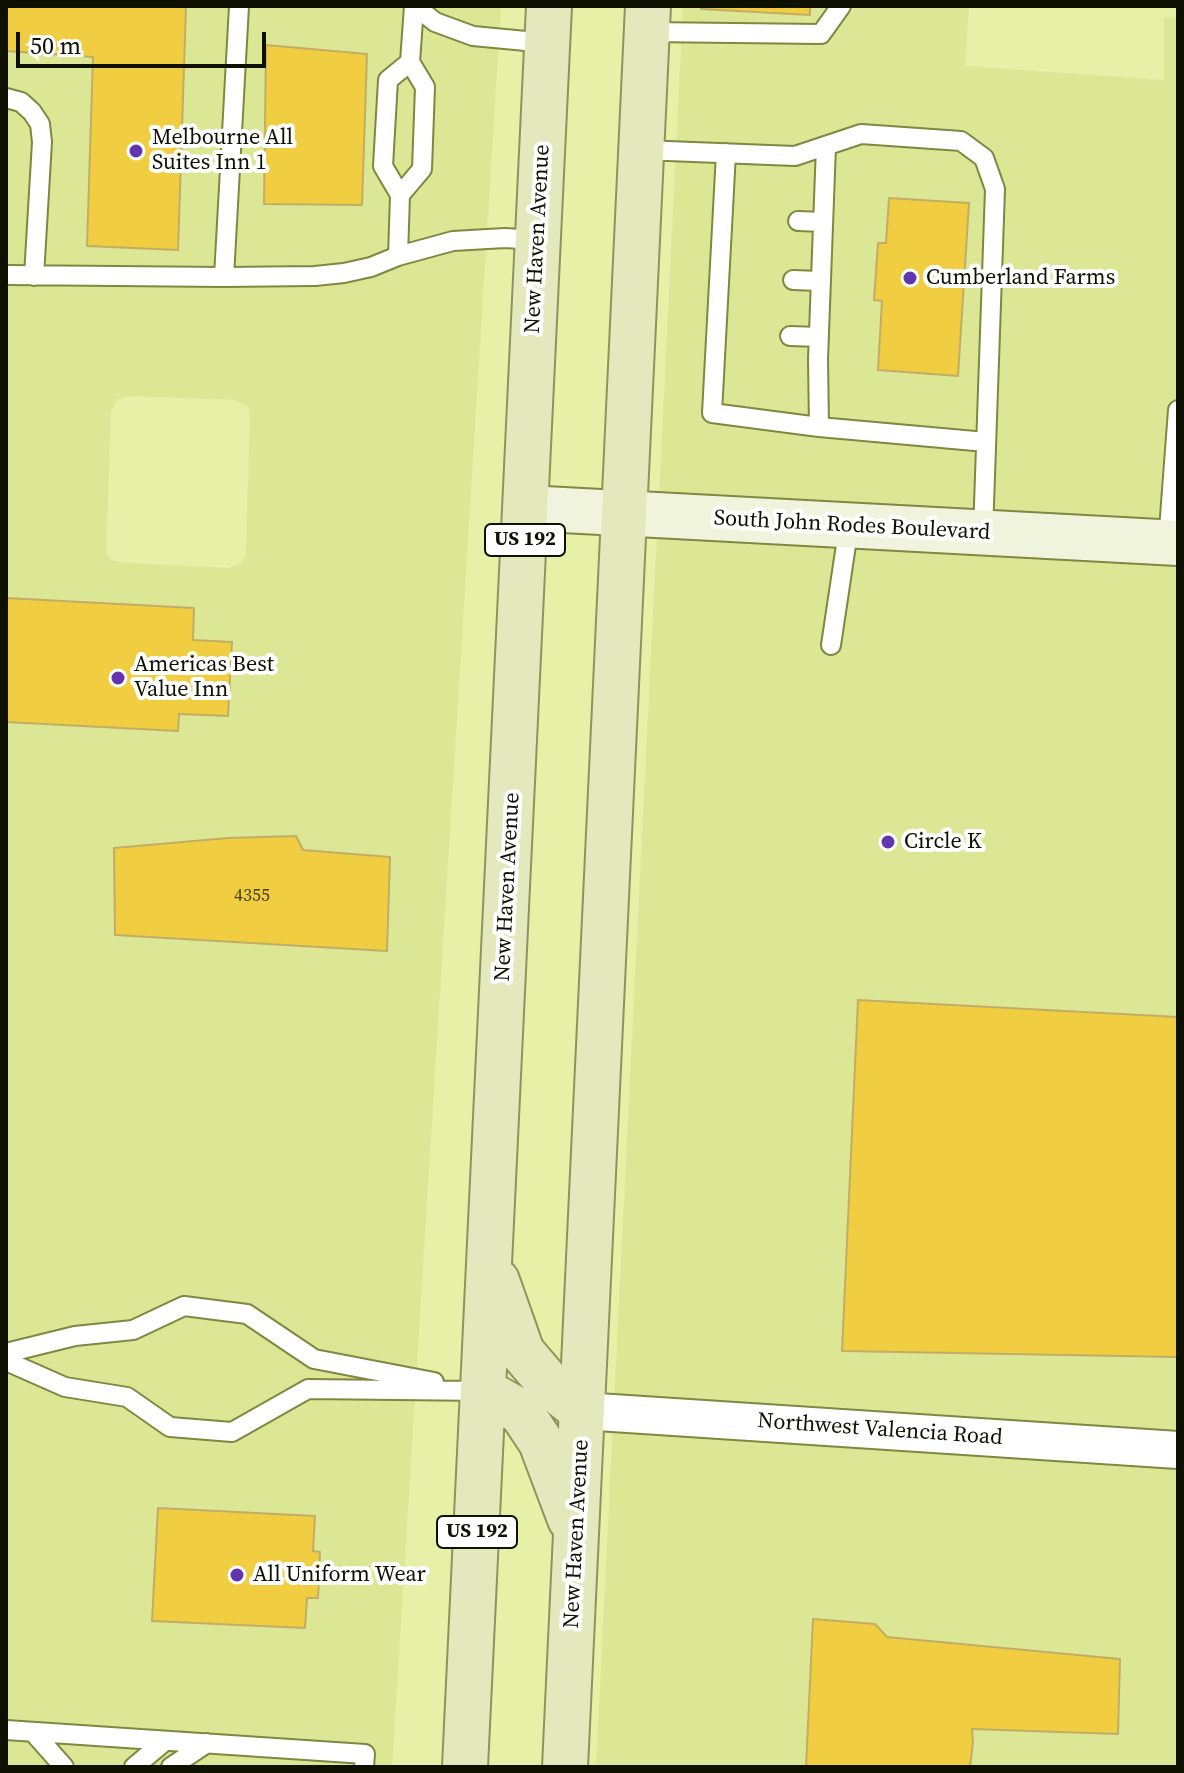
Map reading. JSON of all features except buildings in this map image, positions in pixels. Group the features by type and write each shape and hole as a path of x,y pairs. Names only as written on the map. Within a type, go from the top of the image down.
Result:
{"main road":[{"name":"New Haven Avenue","path":"565,1767 648,19"},
{"name":"New Haven Avenue","path":"465,1767 548,24"},
{"name":"South John Rodes Boulevard","path":"526,508 1173,543"},
{"path":"490,1260 522,1352 551,1386 582,1411"},
{"path":"484,1391 521,1412 541,1442 577,1536"}],"street":[{"name":"Northwest Valencia Road","path":"582,1411 1178,1450"}],"lane":[{"path":"224,277 239,6"},
{"path":"414,6 435,22 473,36 548,24"},
{"path":"400,195 422,169 425,87 410,62 414,6"},
{"path":"648,19 821,34 841,6"},
{"path":"398,256 400,195 383,166 388,80 410,62"},
{"path":"6,98 21,102 40,124 42,142 34,276"},
{"path":"642,150 795,156 861,134 961,141 984,158 995,189 983,533"},
{"path":"819,427 820,281 826,146"},
{"path":"726,153 731,216 729,276 716,332 712,413 819,427 986,442"},
{"path":"798,221 823,222"},
{"path":"6,275 315,276 371,267 453,241 537,240"},
{"path":"793,280 820,281"},
{"path":"716,332 736,333"},
{"path":"790,336 819,337"},
{"path":"1173,543 1178,410"},
{"path":"831,645 849,525"},
{"path":"6,1353 75,1336 133,1330 184,1306 247,1314 314,1359 484,1391"},
{"path":"6,1361 65,1387 127,1397 170,1427 232,1432 308,1389 484,1391"},
{"path":"6,1730 365,1754 364,1767"},
{"path":"33,1732 64,1767"},
{"path":"134,1767 165,1741"},
{"path":"171,1767 207,1743"}],"shaded area":[{"path":"6,6 501,6 392,1767 6,1767","holes":["128,396 235,400 248,407 250,416 246,553 242,562 229,568 112,560 106,553 111,411 118,399"]},
{"path":"683,6 969,6 965,66 1164,80 1164,17 1178,18 1178,526 659,498"},
{"path":"657,533 1178,561 1178,1767 596,1767"}],"place":[{"name":"Melbourne All Suites Inn 1","path":"136,151"},
{"name":"Cumberland Farms","path":"910,278"},
{"name":"Americas Best Value Inn","path":"118,678"},
{"name":"Circle K","path":"888,842"},
{"name":"All Uniform Wear","path":"237,1575"}]}
